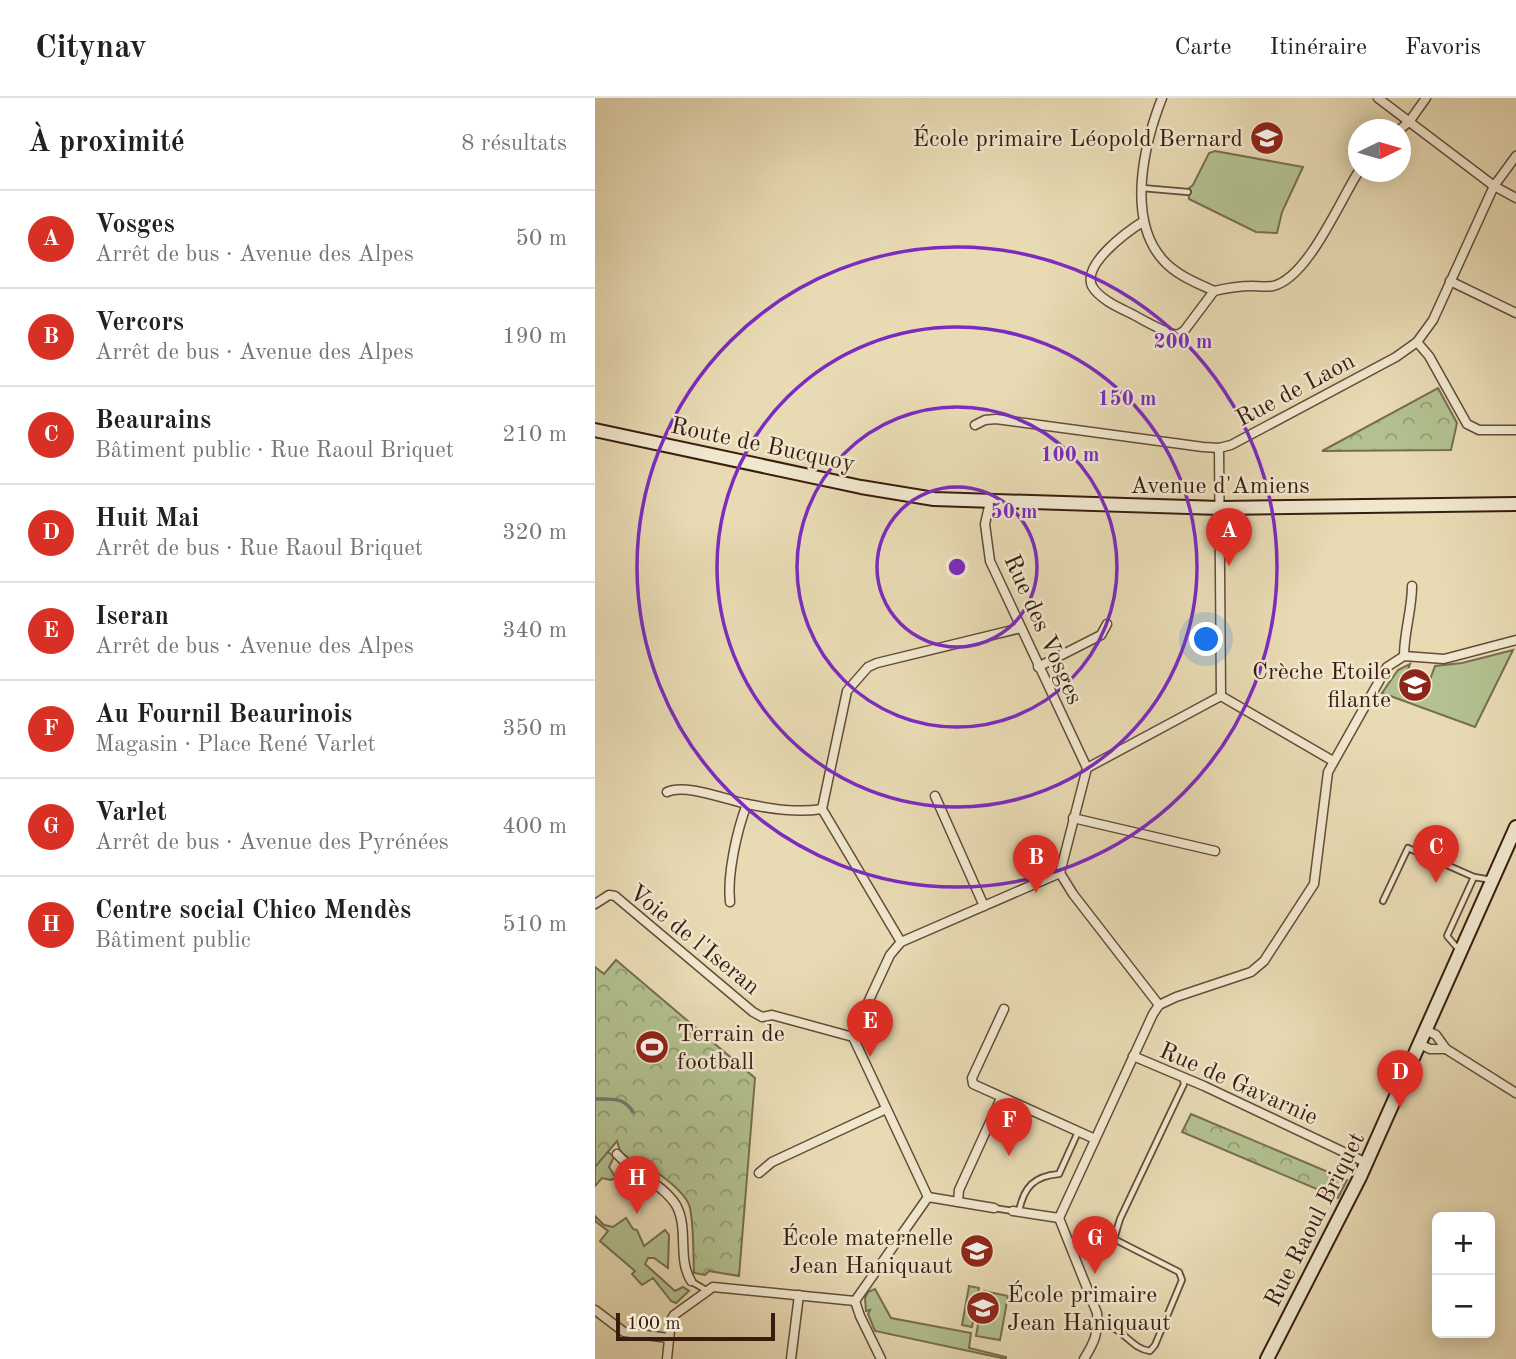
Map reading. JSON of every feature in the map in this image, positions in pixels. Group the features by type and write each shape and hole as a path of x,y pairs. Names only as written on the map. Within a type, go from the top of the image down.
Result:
{"main road":[{"name":"Route de Bucquoy","path":"595,430 923,498"},
{"name":"Avenue d'Amiens","path":"923,498 1220,508 1516,504"},
{"name":"Rue Raoul Briquet","path":"1267,1359 1367,1163 1516,827"}],"street":[{"path":"1162,98 1144,157 1141,208 1147,236 1163,261 1184,276 1214,291 1273,286 1289,278 1312,251 1353,182"},
{"path":"1378,98 1406,119"},
{"path":"1410,119 1426,98"},
{"path":"1411,123 1494,186 1514,197"},
{"name":"Rue de Laon","path":"975,425 996,419 1219,448 1231,445 1396,357 1417,342 1433,320 1494,186 1516,156"},
{"path":"1144,221 1117,239 1093,269 1091,279 1097,291 1114,304 1167,333 1177,335 1184,331 1214,291"},
{"path":"1450,281 1516,313"},
{"path":"1417,342 1429,356 1467,424 1479,430 1516,430"},
{"path":"1219,448 1221,696"},
{"name":"Rue des Vosges","path":"990,502 985,524 988,551 1020,628 1087,768"},
{"path":"1404,656 1404,636 1411,611 1412,586"},
{"path":"1038,667 1101,635 1107,624"},
{"path":"901,942 822,809 847,691 868,667 877,663 1020,628"},
{"path":"1084,1359 1095,1342 1097,1313 1059,1218 1153,1014 1160,1005 1176,996 1251,972 1264,961 1314,884 1325,787 1333,761 1387,667 1404,656 1444,659 1516,640"},
{"path":"1221,696 1333,761"},
{"path":"1160,1005 1073,894 1060,873 1087,768 1221,696"},
{"path":"667,792 684,789 747,804 802,812 822,809"},
{"path":"935,796 984,906"},
{"path":"730,902 728,890 741,820 747,804"},
{"path":"1073,818 1215,851"},
{"path":"928,1197 853,1037 890,955 901,942 1060,873"},
{"name":"Voie de l'Iseran","path":"595,904 609,895 615,896 762,1017 772,1015 853,1037"},
{"path":"1004,1009 972,1077 973,1084 1095,1139"},
{"path":"1425,1030 1436,1035 1447,1049 1516,1093"},
{"path":"1420,1044 1430,1049 1447,1049"},
{"name":"Rue de Gavarnie","path":"1133,1056 1205,1086 1367,1163"},
{"path":"958,1202 959,1190 1001,1098"},
{"path":"759,1173 772,1162 886,1109"},
{"path":"617,1154 633,1170 667,1194 676,1206 682,1225 685,1271 691,1281"},
{"path":"928,1197 994,1208"},
{"path":"855,1301 928,1197"},
{"path":"1016,1212 1059,1218"},
{"path":"667,1359 668,1338 674,1314 713,1287 855,1301"},
{"path":"791,1359 799,1295"},
{"path":"855,1301 881,1359"},
{"path":"595,1310 624,1332 668,1338"}],"lane":[{"path":"1142,188 1188,192"},
{"path":"1383,901 1408,848 1474,877 1493,880"},
{"path":"1461,952 1447,936 1474,877"},
{"path":"1098,1324 1115,1328 1141,1350 1150,1351 1182,1280 1179,1272 1115,1241 1114,1235 1184,1084 1183,1079"},
{"path":"994,1208 1016,1212 1034,1180 1044,1175 1059,1174 1078,1132"},
{"path":"691,1281 706,1290"}],"green space":[{"path":"1215,151 1303,167 1282,212 1277,233 1256,232 1189,199 1188,189 1193,185 1209,153"},
{"path":"1438,388 1457,423 1451,450 1322,451"},
{"path":"1513,650 1475,727 1382,693 1398,670 1410,664 1400,692 1423,699 1435,666 1462,663"},
{"path":"616,960 755,1078 739,1276 709,1271 705,1275 694,1273 692,1224 688,1202 665,1178 647,1166 646,1173 620,1151 617,1141 595,1167 595,967 604,974"},
{"path":"1191,1114 1347,1180 1338,1198 1182,1132"},
{"path":"595,1129 614,1143 607,1151 614,1157 609,1167 616,1178 602,1178 595,1186"},
{"path":"595,1216 604,1225 613,1227 626,1218 633,1229 637,1230 644,1246 665,1230 669,1235 668,1268 654,1258 648,1258 645,1264 675,1291 683,1287 689,1291 676,1303 671,1301 653,1278 642,1285 632,1274 635,1271 600,1241 608,1231 595,1221"},
{"path":"969,1286 979,1288 972,1327 962,1325"},
{"path":"875,1289 891,1318 971,1333 969,1348 1006,1359 875,1331 868,1314 870,1310 866,1311 865,1298 868,1292"},
{"path":"984,1291 1008,1296 1000,1340 976,1336"}],"waterway":[{"path":"595,1099 621,1101 633,1112"}],"place":[{"name":"École primaire Léopold Bernard","path":"1267,138"},
{"name":"Vosges","path":"1229,566"},
{"name":"Crèche Etoile filante","path":"1415,685"},
{"name":"Beaurains","path":"1436,883"},
{"name":"Vercors","path":"1036,893"},
{"name":"Terrain de football","path":"652,1047"},
{"name":"Iseran","path":"870,1057"},
{"name":"Huit Mai","path":"1400,1108"},
{"name":"Au Fournil Beaurinois","path":"1009,1156"},
{"name":"Centre social Chico Mendès","path":"637,1214"},
{"name":"École maternelle Jean Haniquaut","path":"977,1251"},
{"name":"Varlet","path":"1095,1274"},
{"name":"École primaire Jean Haniquaut","path":"983,1308"}]}
